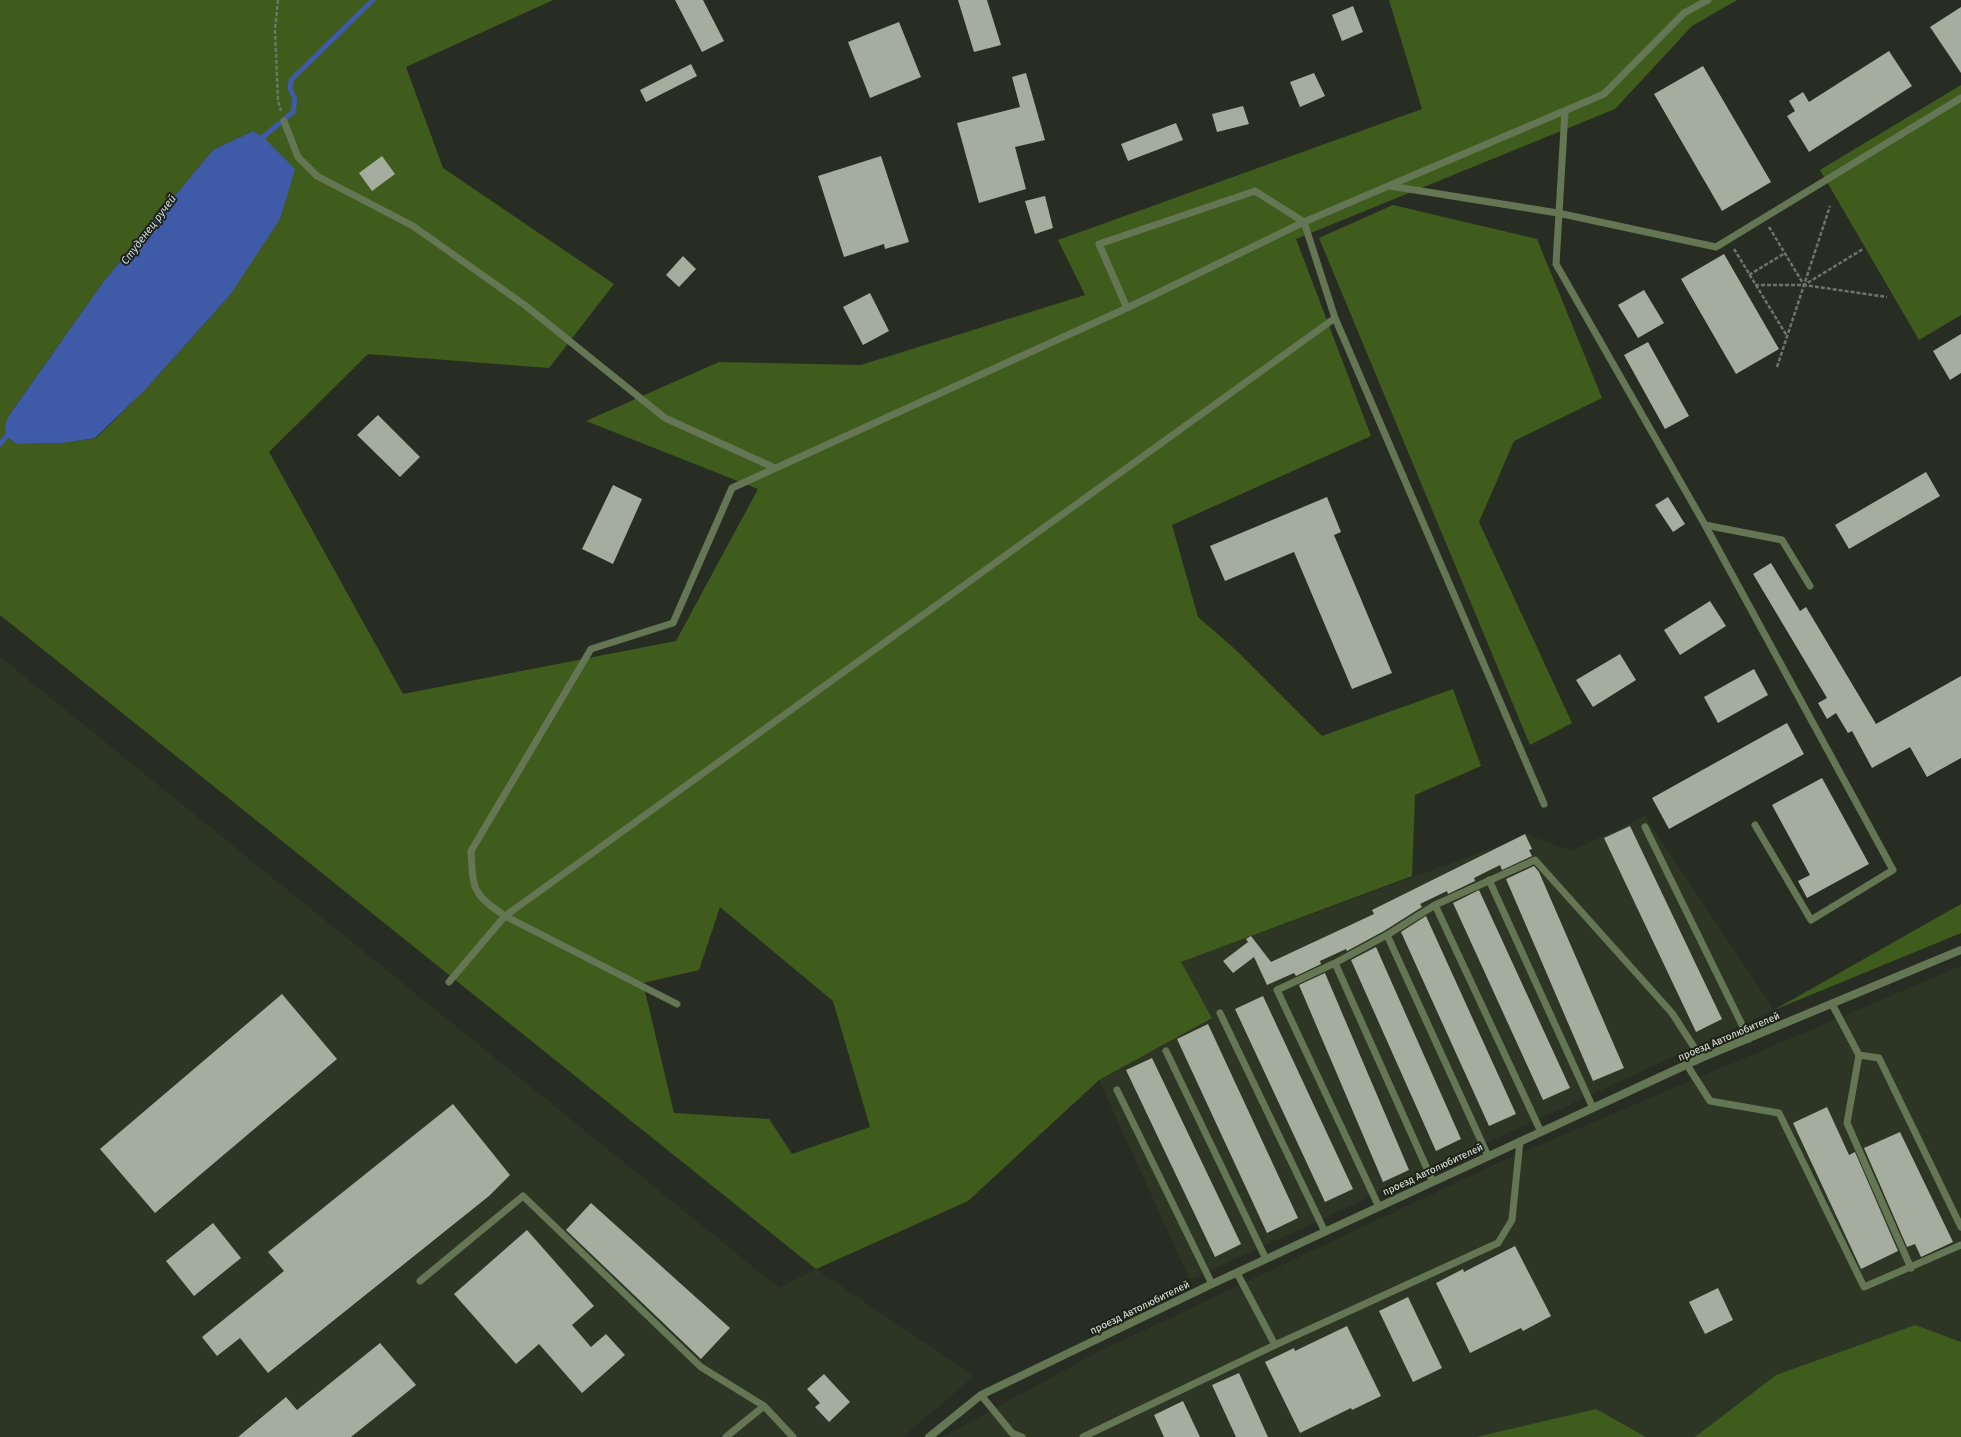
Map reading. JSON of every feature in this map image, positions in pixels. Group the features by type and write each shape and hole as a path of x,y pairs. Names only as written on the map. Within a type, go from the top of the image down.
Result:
{"street":[{"name":"проезд Автолюбителей","path":"929,1437 981,1395 1237,1272 1701,1058 1961,950"}],"lane":[{"path":"677,1004 505,916 483,901 473,883 471,851 591,649 673,622 732,488 1127,308 1304,222 1604,94 1684,13 1708,0"},
{"path":"1390,186 1558,213 1716,247 1961,98"},
{"path":"1565,111 1556,264 1705,525 1893,870 1811,920 1755,825"},
{"path":"284,121 298,157 317,176 413,226 526,306 665,418 775,468"},
{"path":"1127,308 1099,244 1254,191 1304,222 1335,318 1544,804"},
{"path":"449,982 505,916 1335,318"},
{"path":"1705,525 1782,540 1810,586"},
{"path":"1645,827 1749,1039"},
{"path":"1378,1207 1277,990 1335,963 1387,935 1435,905 1489,880 1535,860 1672,1013 1701,1058"},
{"path":"1489,880 1593,1108"},
{"path":"1435,905 1541,1132"},
{"path":"1387,935 1488,1156"},
{"path":"1335,963 1433,1182"},
{"path":"1832,1004 1859,1055 1847,1123 1911,1268"},
{"path":"1220,1013 1325,1232"},
{"path":"1166,1052 1266,1259"},
{"path":"1859,1055 1879,1058 1961,1228"},
{"path":"1687,1065 1710,1101 1778,1113 1864,1287 1911,1268 1961,1245"},
{"path":"1117,1090 1212,1284"},
{"path":"1083,1437 1275,1345 1498,1243 1512,1220 1520,1141"},
{"path":"420,1281 523,1196 700,1367 764,1406 793,1437"},
{"path":"1237,1272 1275,1345"},
{"path":"981,1395 1012,1433 1022,1437"},
{"path":"726,1437 764,1406"}],"path":[{"path":"278,0 274,30 277,93 284,121"},
{"path":"1777,367 1830,206"},
{"path":"1764,218 1804,285"},
{"path":"1728,240 1787,336"},
{"path":"1804,285 1863,249"},
{"path":"1749,275 1785,253"},
{"path":"1755,285 1804,285 1887,297"}],"shaded area":[{"path":"0,657 779,1288 816,1269 974,1376 903,1437 0,1437"},
{"path":"1645,816 1774,1010 1190,1280 1099,1080 1212,1018 1180,962 1528,835 1572,851"},
{"path":"1961,966 1961,1342 1915,1325 1776,1375 1695,1437 1646,1437 1596,1409 1476,1437 943,1437 1092,1355 1500,1162"}],"green space":[{"path":"0,0 553,0 406,67 443,168 614,284 549,368 368,354 269,452 403,694 676,641 758,489 586,421 719,362 861,365 1085,295 1058,240 1422,109 1389,0 1737,0 1692,26 1615,109 1296,239 1371,436 1172,525 1198,617 1237,651 1322,736 1453,689 1481,766 1415,795 1412,876 1181,962 1212,1018 1099,1080 968,1201 816,1269 0,615","holes":["253,131 230,295 144,391 96,438 63,443 17,444 7,437 10,414 104,281 213,150","720,907 833,1001 870,1127 792,1154 769,1119 674,1113 643,983 699,970"]},
{"path":"1961,85 1961,315 1919,340 1820,170"},
{"path":"1393,205 1537,239 1602,398 1514,441 1479,522 1572,723 1530,745 1319,238"},
{"path":"1961,904 1961,933 1774,1010"},
{"path":"1915,1325 1961,1342 1961,1437 1695,1437 1776,1375"},
{"path":"1596,1409 1646,1437 1476,1437"}],"water":[{"path":"253,131 263,137 295,169 280,219 230,295 144,391 95,438 63,443 17,444 7,437 5,425 10,414 104,281 213,150"}],"building":[{"path":"675,0 703,0 724,41 702,52"},
{"path":"958,0 987,0 1001,45 974,52"},
{"path":"1353,6 1363,32 1342,41 1332,15"},
{"path":"1961,7 1961,73 1930,27"},
{"path":"899,22 921,77 870,98 848,42"},
{"path":"1889,51 1912,86 1809,152 1787,116 1795,111 1789,101 1803,92 1809,102"},
{"path":"691,64 697,76 646,102 640,90"},
{"path":"1703,66 1771,182 1722,211 1654,94"},
{"path":"1026,73 1045,140 1015,147 1026,189 979,203 957,123 1020,107 1012,77"},
{"path":"1314,73 1325,96 1300,107 1290,82"},
{"path":"1243,106 1249,124 1217,132 1212,114"},
{"path":"1176,123 1183,140 1128,161 1121,144"},
{"path":"382,156 395,174 372,191 359,173"},
{"path":"881,156 909,242 885,249 884,244 844,257 818,176"},
{"path":"1045,196 1053,228 1035,234 1025,201"},
{"path":"1724,254 1779,349 1736,374 1681,279"},
{"path":"683,256 696,269 679,287 666,275"},
{"path":"1644,290 1664,323 1638,338 1618,305"},
{"path":"870,293 889,331 863,345 843,307"},
{"path":"1961,334 1961,373 1950,380 1933,351"},
{"path":"1648,342 1689,416 1665,429 1624,355"},
{"path":"378,415 420,457 400,477 357,435"},
{"path":"1926,472 1940,496 1849,549 1835,525"},
{"path":"613,485 642,499 613,564 582,549"},
{"path":"1327,497 1341,532 1334,535 1392,673 1352,689 1294,552 1225,581 1210,546"},
{"path":"1668,497 1685,524 1673,532 1655,505"},
{"path":"1771,563 1800,611 1806,607 1876,724 1961,676 1961,758 1927,777 1910,747 1872,768 1852,731 1848,733 1836,713 1827,719 1818,703 1827,698 1753,574"},
{"path":"1710,601 1726,626 1680,655 1664,630"},
{"path":"1620,654 1636,680 1593,707 1576,680"},
{"path":"1754,669 1768,695 1718,723 1704,697"},
{"path":"1787,723 1804,754 1669,829 1652,798"},
{"path":"1822,778 1869,864 1807,898 1798,881 1810,875 1772,805"},
{"path":"1630,826 1722,1019 1696,1032 1604,838"},
{"path":"1525,834 1532,849 1529,850 1532,856 1502,870 1500,865 1474,878 1475,881 1448,894 1447,891 1420,904 1422,907 1384,931 1347,951 1346,949 1320,961 1321,964 1296,976 1294,973 1267,985 1254,957 1233,973 1223,961 1248,942 1246,939 1251,936 1271,962 1374,914 1372,910"},
{"path":"1534,866 1539,872 1624,1068 1593,1081 1506,879"},
{"path":"1479,890 1570,1088 1543,1100 1453,903"},
{"path":"1426,916 1516,1114 1489,1126 1401,932"},
{"path":"1376,947 1461,1139 1436,1151 1351,960"},
{"path":"1325,973 1409,1170 1383,1182 1299,985"},
{"path":"282,994 337,1059 155,1213 100,1149"},
{"path":"1263,996 1353,1189 1325,1202 1235,1009"},
{"path":"1208,1024 1298,1218 1267,1233 1177,1039"},
{"path":"1152,1058 1241,1244 1215,1257 1126,1070"},
{"path":"453,1104 510,1175 489,1196 268,1373 240,1338 217,1356 202,1337 284,1271 268,1252"},
{"path":"1827,1107 1849,1155 1855,1152 1898,1251 1861,1269 1793,1123"},
{"path":"1900,1132 1953,1242 1921,1257 1915,1244 1907,1247 1864,1148"},
{"path":"591,1203 730,1328 701,1359 566,1230"},
{"path":"213,1223 241,1258 194,1296 166,1261"},
{"path":"527,1230 594,1306 572,1325 591,1347 606,1334 625,1355 582,1393 539,1344 516,1364 454,1294"},
{"path":"1515,1246 1551,1316 1523,1331 1521,1328 1470,1353 1436,1283 1463,1269 1464,1272"},
{"path":"1718,1288 1733,1320 1705,1334 1689,1302"},
{"path":"1408,1297 1442,1368 1413,1382 1379,1311"},
{"path":"1347,1326 1381,1396 1352,1410 1351,1408 1300,1433 1265,1362 1294,1348 1295,1351"},
{"path":"380,1343 416,1385 351,1437 238,1437 286,1397 297,1410"},
{"path":"1239,1373 1268,1437 1236,1437 1212,1385"},
{"path":"824,1374 850,1402 829,1422 815,1407 820,1403 807,1389"},
{"path":"1183,1401 1200,1437 1164,1437 1154,1415"}],"waterway":[{"name":"Студенец ручей","path":"258,141 293,112 295,99 290,89 291,80 373,0"},
{"name":"Студенец ручей","path":"0,444 10,432"}]}
